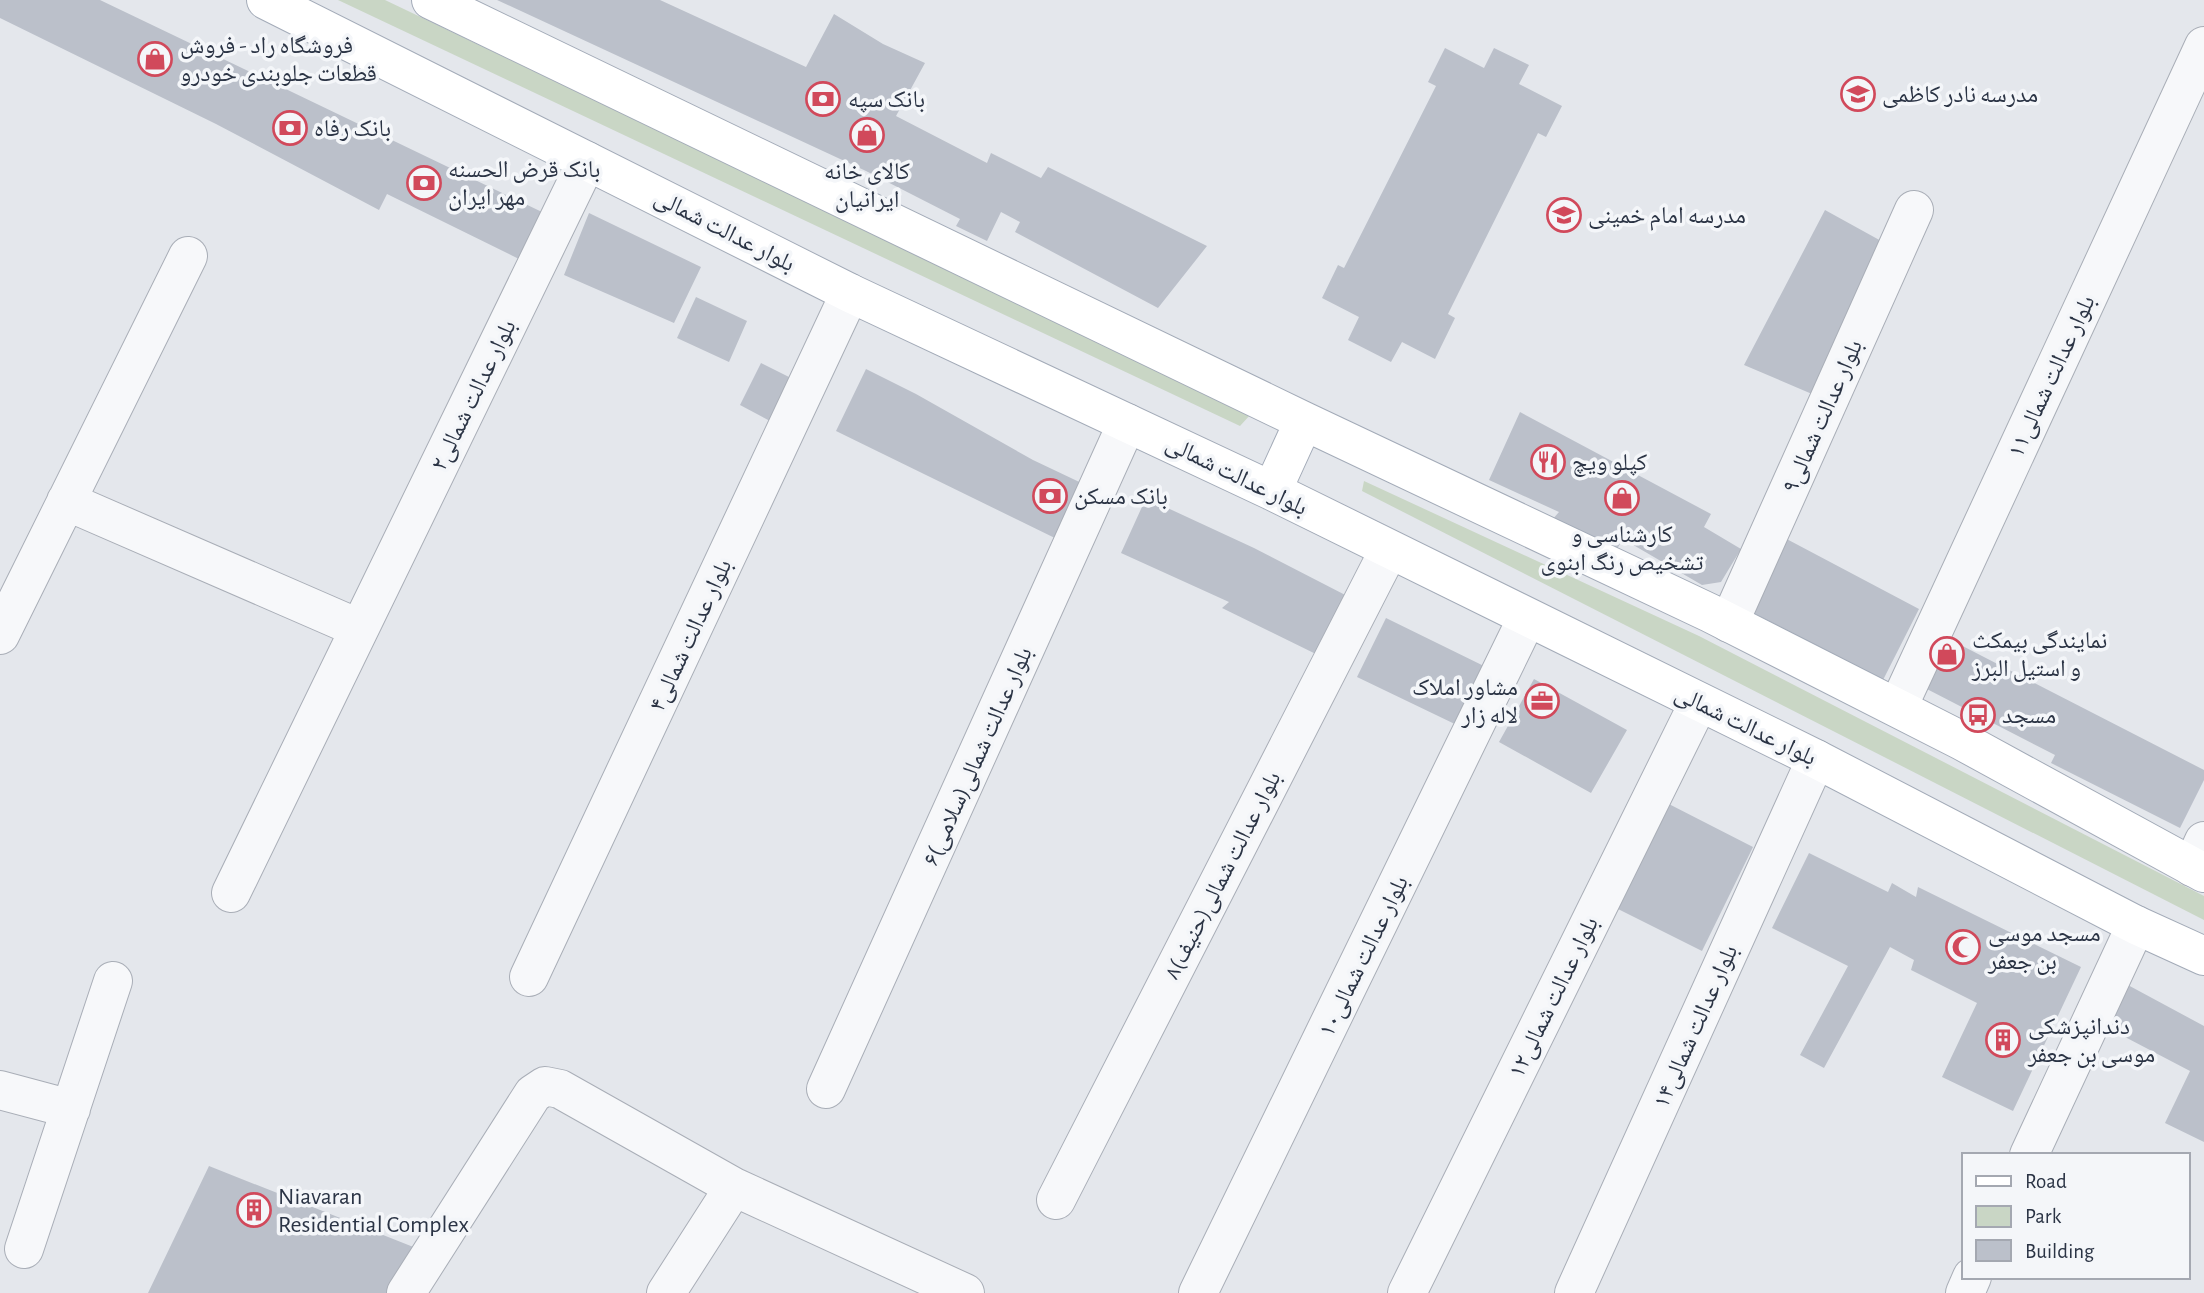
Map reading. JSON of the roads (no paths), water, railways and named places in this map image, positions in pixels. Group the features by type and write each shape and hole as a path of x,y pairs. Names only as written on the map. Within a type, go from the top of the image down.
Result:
{"main road":[{"name":"بلوار عدالت شمالی","path":"267,0 850,293 1272,491 1816,759 2136,925 2204,956"},
{"path":"431,0 1729,623 2200,860"},
{"path":"1272,491 1304,421"}],"street":[{"name":"بلوار عدالت شمالی۱۱","path":"1898,707 2204,46"},
{"name":"بلوار عدالت شمالی۲","path":"231,893 587,161"},
{"name":"بلوار عدالت شمالی۹","path":"1729,623 1914,210"},
{"path":"0,635 188,256"},
{"name":"بلوار عدالت شمالی۴","path":"529,977 850,293"},
{"name":"۶بلوار عدالت شمالی(سلامی)","path":"826,1089 1127,423"},
{"path":"66,501 358,628"},
{"name":"۸بلوار عدالت شمالی(حنیف)","path":"1056,1200 1389,550"},
{"name":"بلوار عدالت شمالی۱۰","path":"1198,1293 1527,618"},
{"name":"بلوار عدالت شمالی۱۲","path":"1407,1293 1699,702"},
{"name":"بلوار عدالت شمالی۱۴","path":"1587,1289 1816,759"},
{"path":"2030,1153 2136,925"},
{"path":"24,1249 113,981"},
{"path":"406,1293 533,1094 545,1086 560,1089 734,1187 965,1293"},
{"path":"0,1090 71,1110"},
{"path":"666,1293 734,1187"}],"place":[{"name":"فروشگاه راد - فروش قطعات جلوبندی خودرو","path":"155,59"},
{"name":"مدرسه نادر کاظمی","path":"1858,94"},
{"name":"بانک سپه","path":"823,99"},
{"name":"بانک رفاه","path":"290,128"},
{"name":"کالای خانه ایرانیان","path":"867,135"},
{"name":"بانک قرض الحسنه مهر ایران","path":"424,183"},
{"name":"مدرسه امام خمینی","path":"1564,215"},
{"name":"کپلو ویچ","path":"1548,462"},
{"name":"بانک مسکن","path":"1050,496"},
{"name":"کارشناسی و تشخیص رنگ ابنوی","path":"1622,498"},
{"name":"نمایندگی بیمکث و استیل البرز","path":"1947,654"},
{"name":"مشاور املاک لاله زار","path":"1542,701"},
{"name":"مسجد","path":"1978,715"},
{"name":"مسجد موسی بن جعفر","path":"1963,947"},
{"name":"دندانپزشکی موسی بن جعفر","path":"2003,1040"},
{"name":"Niavaran Residential Complex","path":"254,1210"}]}
